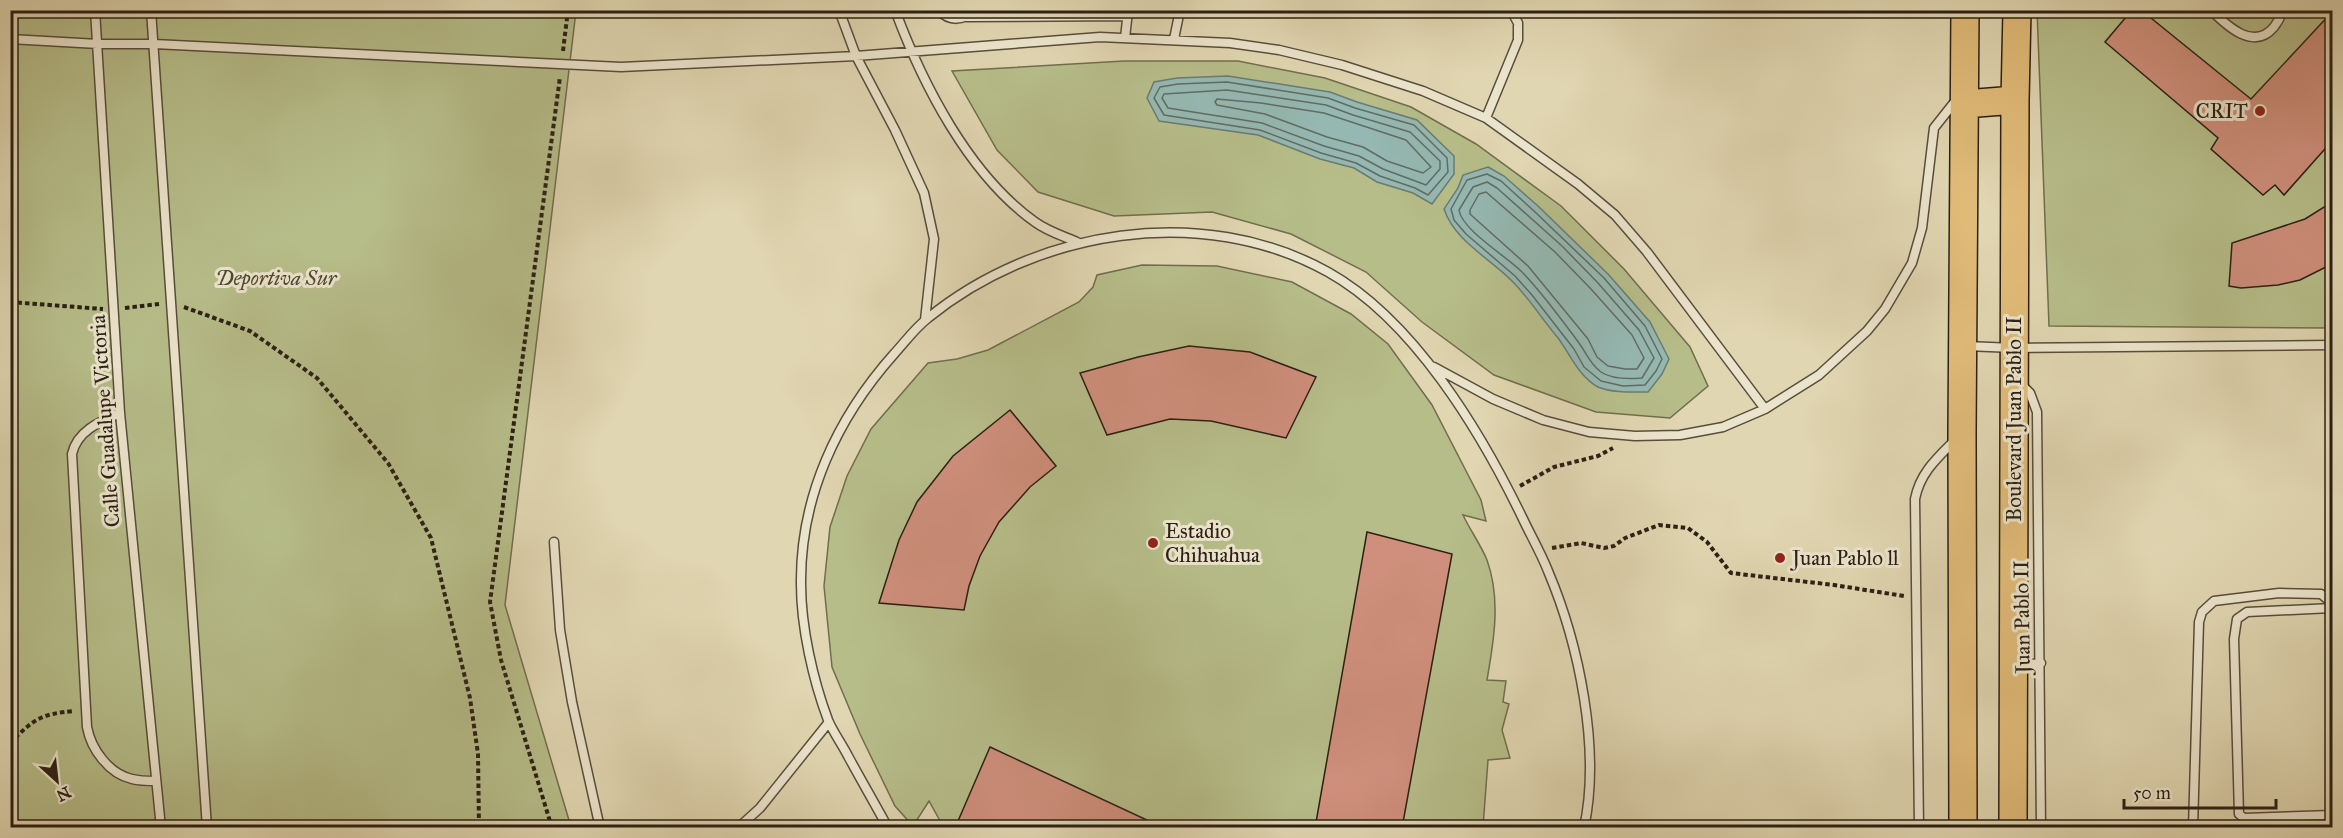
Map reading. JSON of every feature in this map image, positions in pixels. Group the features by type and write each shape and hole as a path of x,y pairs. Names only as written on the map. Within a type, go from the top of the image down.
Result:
{"main road":[{"path":"1963,828 1962,433 1965,10"},
{"name":"Boulevard Juan Pablo II","path":"2013,828 2015,100 2018,12"},
{"path":"1965,97 2015,100"},
{"path":"1963,790 1974,828"}],"lane":[{"name":"Calle Guadalupe Victoria","path":"95,10 120,413 161,828"},
{"path":"152,10 207,828"},
{"path":"839,10 856,56 896,130 924,193 934,239 925,320"},
{"path":"895,10 910,51 948,121 986,175 1008,199 1037,224 1077,242"},
{"path":"938,10 947,18 957,20 967,17 1128,13 1125,38"},
{"path":"967,17 975,10"},
{"path":"1067,16 1076,10"},
{"path":"1174,39 1180,10"},
{"path":"1486,118 1518,40 1518,23 1511,10"},
{"path":"2211,10 2246,36 2257,38 2266,36 2281,18 2281,10"},
{"path":"10,39 621,67 856,56 1100,37 1230,43 1279,50 1342,65 1423,91 1486,118 1578,184 1615,215 1647,252 1765,409"},
{"path":"1431,365 1493,399 1543,420 1589,432 1635,436 1680,435 1723,427 1765,409 1819,375 1867,331 1885,309 1912,263 1922,228 1934,128 1965,97"},
{"path":"888,828 829,722 807,642 801,585 805,531 814,488 831,445 854,404 886,363 925,320 968,289 1014,266 1077,242 1140,233 1234,238 1277,249 1327,271 1366,297 1399,327 1431,365 1474,431 1509,492 1548,572 1570,635 1584,694 1590,755 1584,828"},
{"path":"1963,346 2014,348 2332,345"},
{"name":"Juan Pablo II","path":"2014,378 2030,393 2037,412 2042,827"},
{"path":"120,413 96,424 81,435 74,444 72,454 89,740 96,753 115,771 130,779 156,781"},
{"path":"1919,828 1915,499 1917,488 1930,465 1962,433"},
{"path":"554,542 560,630 572,702 600,828"},
{"path":"2193,828 2199,622 2202,612 2214,601 2279,593 2321,594 2332,603"},
{"path":"2332,608 2247,612 2237,619 2234,639 2239,814 2244,818 2332,815"},
{"path":"2014,666 2041,663"},
{"path":"738,828 760,808 829,722"}],"path":[{"path":"552,828 501,660 490,602 568,10"},
{"path":"10,302 114,309 172,304 250,330 317,378 388,463 431,538 470,698 478,754 479,828"},
{"path":"1509,492 1554,467 1598,456 1635,436"},
{"path":"1538,550 1581,543 1604,548 1614,546 1625,538 1659,525 1688,528 1707,542 1731,573 1834,585 1917,598"},
{"path":"10,743 26,727 47,713 87,710"}],"green space":[{"path":"2037,10 2332,11 2332,328 2049,326"},
{"name":"Deportiva Sur","path":"11,11 576,11 505,605 571,827 11,827"},
{"path":"1124,61 1238,61 1325,78 1411,107 1476,144 1561,206 1624,269 1690,347 1708,386 1670,418 1596,412 1494,375 1422,322 1366,272 1291,234 1212,212 1114,216 1038,192 997,150 952,71"},
{"name":"Estadio Chihuahua","path":"1142,265 1217,266 1292,282 1351,314 1388,344 1432,405 1481,500 1486,521 1463,515 1487,560 1494,590 1494,635 1487,680 1506,681 1503,702 1509,704 1502,730 1510,758 1488,760 1483,827 944,828 929,801 913,826 895,806 860,734 832,667 824,586 830,527 847,476 871,429 928,363 957,359 988,350 1079,302 1093,287 1097,275"}],"water":[{"path":"1228,76 1330,92 1417,120 1454,156 1454,174 1432,204 1413,193 1377,182 1354,168 1320,159 1258,135 1159,121 1147,98 1154,82 1177,78"},
{"path":"1488,167 1504,176 1538,206 1608,274 1650,322 1669,359 1662,374 1648,392 1609,390 1591,383 1530,301 1503,272 1464,240 1456,230 1444,209 1458,188 1463,175"}],"building":[{"name":"CRIT","path":"2132,10 2141,10 2251,99 2332,12 2332,141 2284,195 2275,185 2263,195 2211,149 2218,138 2105,42"},
{"path":"2332,202 2332,264 2300,280 2278,285 2241,288 2229,286 2232,243 2305,219"},
{"path":"1189,346 1250,352 1316,377 1286,438 1211,421 1170,419 1107,435 1080,373"},
{"path":"1010,410 1056,466 1030,487 999,522 980,556 969,586 964,610 879,603 899,540 917,502 953,456"},
{"path":"1367,532 1452,554 1402,828 1315,828"},
{"path":"990,747 1164,828 955,828"}],"place":[{"name":"CRIT","path":"2260,111"},
{"name":"Estadio Chihuahua","path":"1153,543"},
{"name":"Juan Pablo ll","path":"1780,558"}]}
